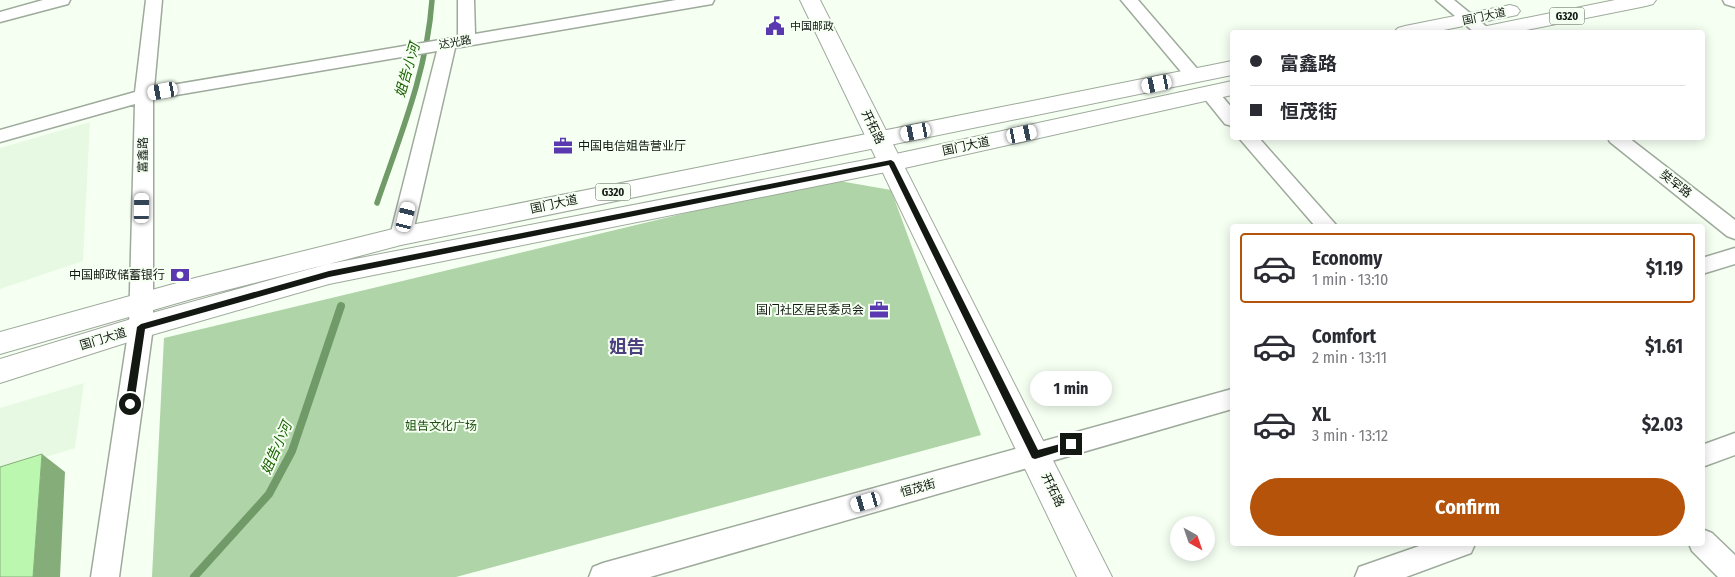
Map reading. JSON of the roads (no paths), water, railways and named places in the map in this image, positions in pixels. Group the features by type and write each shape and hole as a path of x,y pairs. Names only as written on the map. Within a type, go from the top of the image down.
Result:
{"main road":[{"name":"开拓路","path":"810,0 1096,577"},
{"name":"国门大道","path":"1416,30 1563,0"},
{"name":"国门大道","path":"1495,30 1646,0"},
{"name":"国门大道","path":"0,343 141,315 885,151 1212,86 1230,70"},
{"name":"国门大道","path":"0,371 141,315 401,236 885,151"}],"street":[{"path":"0,17 62,0"},
{"name":"富鑫路","path":"105,577 141,315 144,94 154,0"},
{"path":"466,0 468,40"},
{"name":"达光路","path":"0,136 144,94 706,0"},
{"path":"1129,0 1212,86 1230,117"},
{"path":"1444,0 1482,30"},
{"path":"401,236 444,44"},
{"path":"1250,140 1325,224"},
{"name":"奘罕路","path":"1620,140 1735,231"},
{"path":"1705,265 1735,256"},
{"name":"恒茂街","path":"604,577 1230,400"},
{"path":"1705,455 1735,444"},
{"path":"1705,545 1735,574"},
{"path":"1369,577 1455,546"}],"waterway":[{"name":"姐告小河","path":"377,203 403,128 425,53 432,0"},
{"name":"姐告小河","path":"194,577 269,494 292,451 341,306"}],"place":[{"name":"中国邮政","path":"775,26"},
{"name":"中国电信姐告营业厅","path":"563,146"},
{"name":"中国邮政储蓄银行","path":"180,275"},
{"name":"国门社区居民委员会","path":"879,310"}],"district":[{"name":"姐告","path":"627,347"}],"park label":[{"name":"姐告文化广场","path":"441,426"}]}
